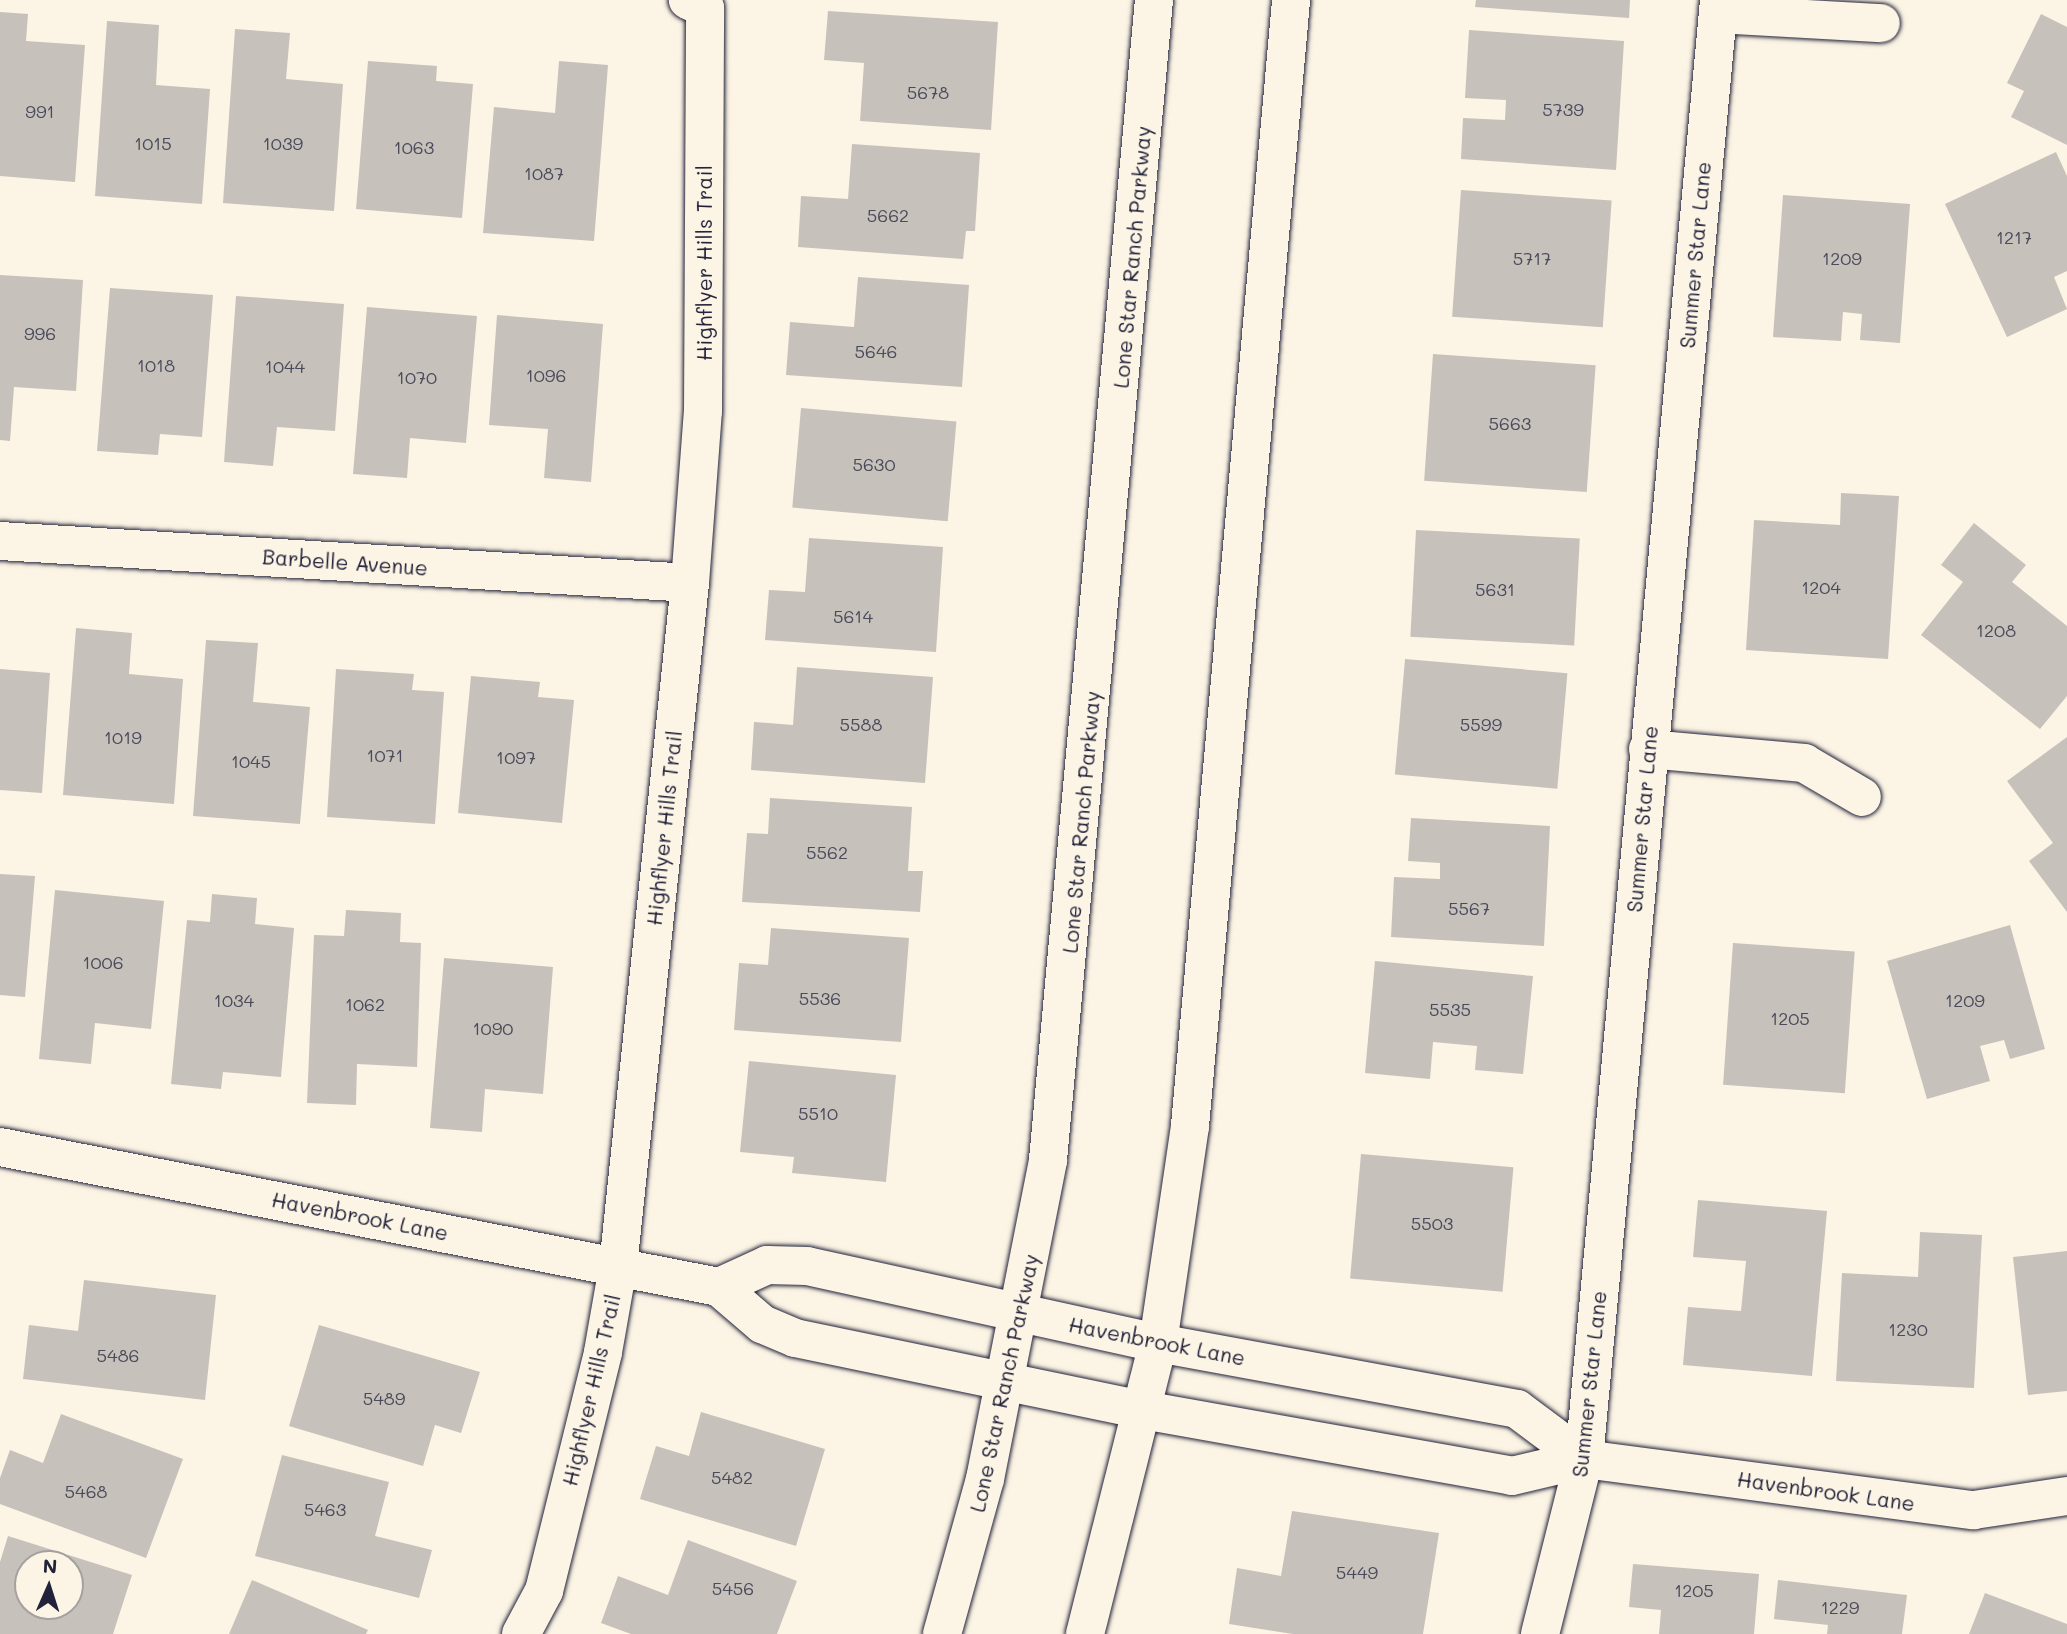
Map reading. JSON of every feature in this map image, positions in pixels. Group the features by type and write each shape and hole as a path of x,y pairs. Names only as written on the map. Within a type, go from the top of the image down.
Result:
{"street":[{"name":"Lone Star Ranch Parkway","path":"943,1634 972,1532 1022,1314 1048,1160 1076,887 1154,0"},
{"path":"1086,1634 1158,1343 1200,1022 1291,0"},
{"name":"Highflyer Hills Trail","path":"521,1634 544,1591 603,1352 618,1267 690,583 703,411 696,4"},
{"path":"1718,7 1881,23"},
{"name":"Summer Star Lane","path":"1540,1634 1584,1459 1718,7"},
{"name":"Barbelle Avenue","path":"0,541 690,583"},
{"path":"1648,749 1804,763 1862,797"},
{"name":"Havenbrook Lane","path":"0,1147 719,1287 762,1324 794,1338 1143,1410 1512,1476 1584,1459 1974,1510 2067,1496"},
{"name":"Havenbrook Lane","path":"719,1287 767,1265 807,1266 1158,1343 1517,1409 1584,1459"}],"building":[{"path":"1476,0 1630,0 1629,18 1475,7"},
{"path":"828,11 998,22 991,130 860,121 864,63 824,60"},
{"path":"0,12 28,14 26,41 85,45 75,182 0,176"},
{"path":"2041,14 2067,27 2067,145 2011,117 2024,91 2007,83"},
{"path":"107,21 159,25 156,85 210,89 202,204 95,196"},
{"path":"235,29 290,33 286,79 343,84 334,211 223,203"},
{"path":"1469,30 1624,41 1616,170 1461,159 1463,118 1505,120 1506,100 1465,98"},
{"path":"368,61 437,66 436,81 473,84 462,218 356,209"},
{"path":"559,61 608,65 594,241 483,233 494,107 555,113"},
{"path":"852,144 980,153 975,231 966,231 963,259 798,247 801,196 848,199"},
{"path":"2056,152 2067,176 2067,271 2054,277 2067,309 2007,337 1945,204"},
{"path":"1461,190 1612,201 1603,327 1452,317"},
{"path":"1783,195 1910,204 1900,343 1860,340 1862,314 1843,312 1841,341 1773,337"},
{"path":"0,275 83,280 76,391 14,387 10,441 0,440"},
{"path":"858,277 969,285 962,387 786,375 790,322 854,327"},
{"path":"110,288 213,295 202,437 160,434 158,455 97,451"},
{"path":"236,296 344,304 335,431 277,427 273,466 224,462"},
{"path":"367,307 477,316 466,443 410,438 407,478 353,474"},
{"path":"497,315 603,324 591,482 544,478 548,429 489,425"},
{"path":"1433,354 1596,365 1587,492 1424,481"},
{"path":"801,408 956,422 948,521 792,508"},
{"path":"1841,493 1899,496 1888,659 1746,650 1754,520 1840,525"},
{"path":"1974,523 2026,565 2012,582 2067,626 2067,696 2040,729 1921,635 1963,582 1941,565"},
{"path":"1416,530 1580,539 1574,645 1410,637"},
{"path":"809,538 943,547 936,652 765,640 769,590 805,592"},
{"path":"76,628 132,633 129,674 183,679 174,804 63,795"},
{"path":"206,640 258,643 253,702 310,707 300,824 193,816"},
{"path":"1405,659 1567,673 1557,789 1395,775"},
{"path":"797,667 933,677 925,783 751,770 754,722 793,725"},
{"path":"0,669 50,673 42,793 0,790"},
{"path":"336,669 414,674 412,690 444,692 435,824 327,817"},
{"path":"471,676 540,682 538,697 574,700 562,823 458,813"},
{"path":"2067,737 2067,912 2029,861 2053,843 2007,781"},
{"path":"770,798 912,807 908,871 923,871 920,912 742,902 747,833 768,834"},
{"path":"1411,818 1550,826 1544,946 1391,937 1394,877 1440,879 1440,863 1408,861"},
{"path":"0,874 35,876 25,997 0,995"},
{"path":"55,890 164,901 151,1029 95,1023 91,1064 39,1059"},
{"path":"212,894 257,898 255,924 294,928 281,1077 223,1072 221,1089 171,1084 187,920 210,922"},
{"path":"346,910 401,913 400,942 421,943 417,1067 357,1064 356,1105 307,1103 314,935 344,936"},
{"path":"2010,925 2045,1049 2010,1059 2004,1040 1980,1046 1990,1081 1927,1099 1887,961"},
{"path":"771,928 909,938 901,1042 734,1030 739,963 768,965"},
{"path":"1733,943 1855,952 1845,1093 1723,1085"},
{"path":"444,958 553,967 543,1094 485,1089 482,1132 430,1128"},
{"path":"1375,961 1533,976 1523,1074 1475,1070 1477,1046 1433,1042 1430,1079 1365,1073"},
{"path":"749,1061 896,1075 886,1182 792,1173 794,1157 740,1152"},
{"path":"1361,1154 1513,1167 1503,1292 1350,1279"},
{"path":"1698,1200 1827,1211 1812,1376 1683,1365 1688,1307 1741,1311 1746,1261 1693,1257"},
{"path":"1920,1232 1982,1235 1974,1388 1836,1381 1842,1273 1918,1277"},
{"path":"2067,1251 2067,1391 2028,1395 2013,1257"},
{"path":"84,1280 216,1295 205,1400 23,1379 29,1325 78,1331"},
{"path":"319,1325 480,1372 461,1433 435,1425 423,1466 289,1426"},
{"path":"701,1412 825,1449 796,1546 640,1499 656,1446 689,1456"},
{"path":"61,1414 183,1459 146,1558 0,1504 0,1478 10,1450 43,1463"},
{"path":"282,1455 389,1482 375,1536 432,1550 419,1598 255,1556"},
{"path":"1292,1511 1439,1533 1423,1634 1293,1634 1229,1624 1237,1568 1281,1576"},
{"path":"8,1536 53,1550 14,1550 14,1620 84,1620 84,1560 132,1575 113,1634 0,1634 0,1562"},
{"path":"688,1540 797,1581 777,1634 631,1634 601,1623 618,1576 668,1595"},
{"path":"1633,1564 1759,1574 1754,1634 1659,1634 1661,1610 1629,1607"},
{"path":"252,1580 368,1630 366,1634 229,1634"},
{"path":"1778,1580 1907,1595 1902,1634 1827,1634 1828,1625 1774,1619"},
{"path":"1985,1593 2067,1624 2067,1634 1969,1634"}]}
